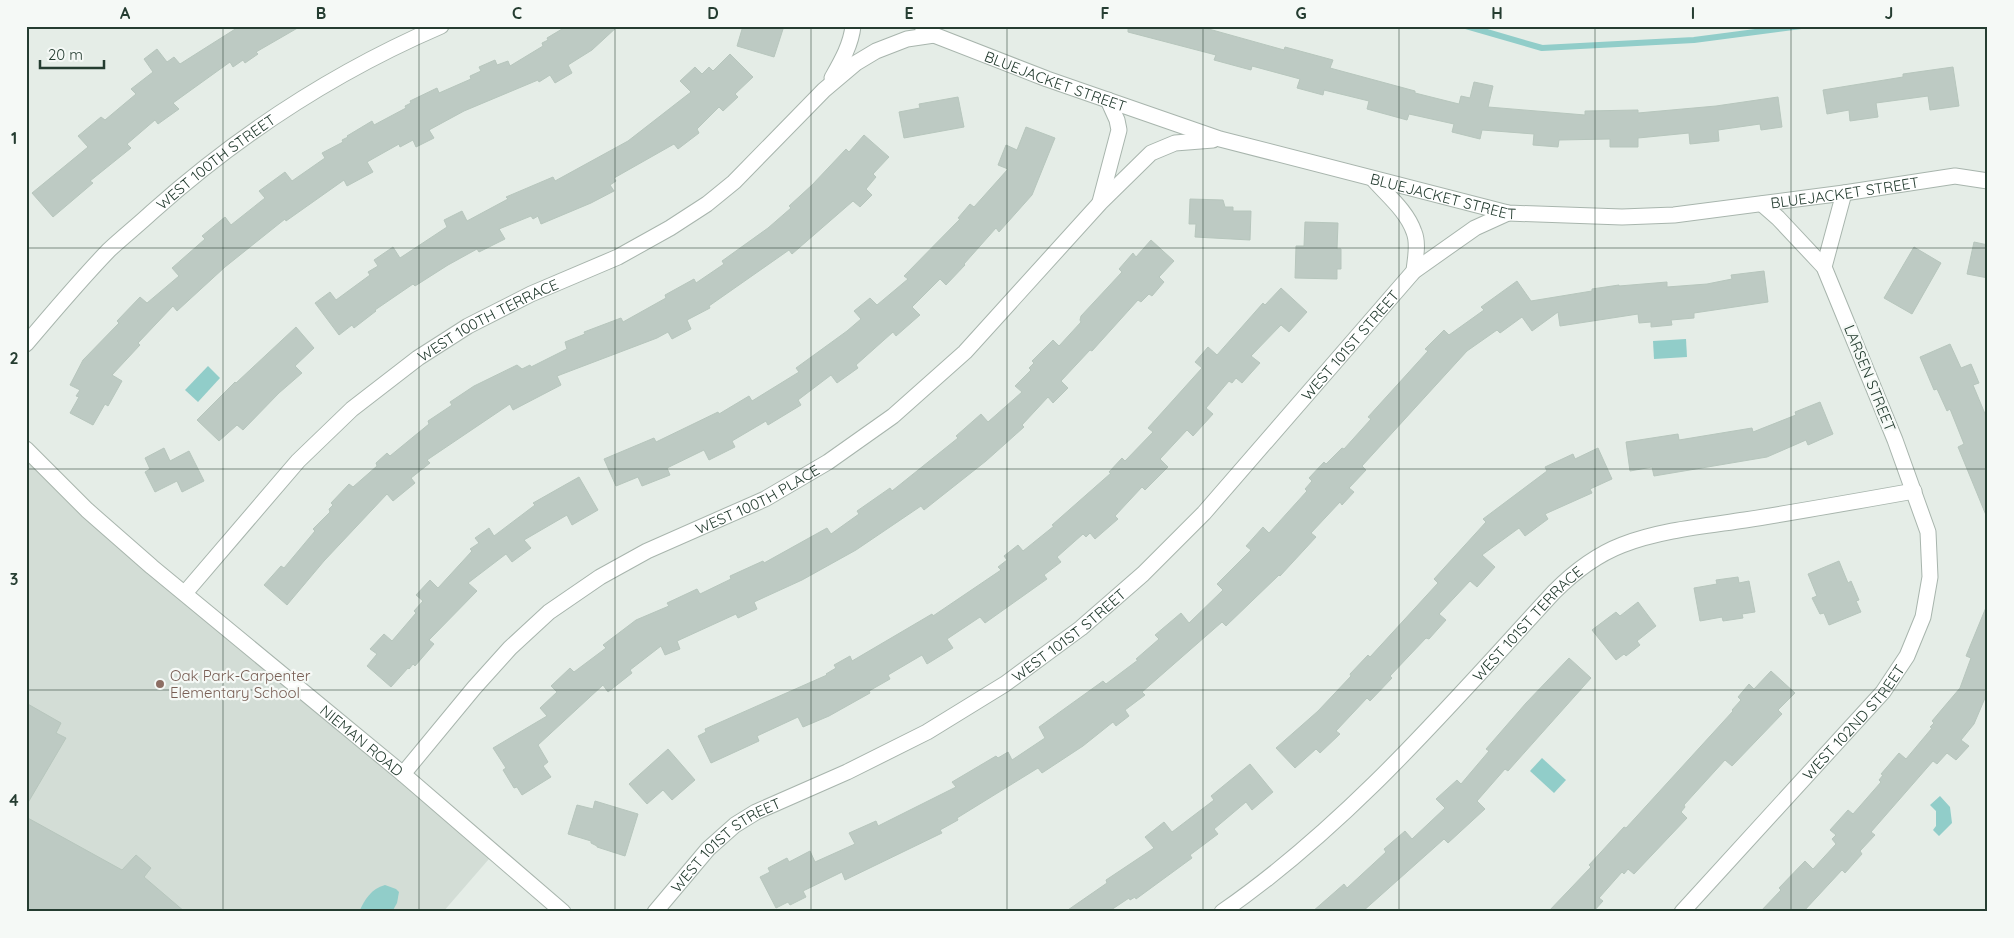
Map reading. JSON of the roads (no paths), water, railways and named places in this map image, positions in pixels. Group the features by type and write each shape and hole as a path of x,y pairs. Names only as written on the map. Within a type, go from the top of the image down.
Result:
{"street":[{"name":"WEST 100TH STREET","path":"26,344 110,249 192,176 262,123 313,91 368,60 441,26"},
{"name":"WEST 100TH TERRACE","path":"824,90 842,61 853,26"},
{"name":"WEST 100TH TERRACE","path":"185,593 298,460 352,409 418,358 468,326 531,294 618,257 670,228 707,204 734,182 824,90 856,63 876,51 928,30"},
{"name":"BLUEJACKET STREET","path":"928,30 1108,100 1220,139 1508,213 1622,217 1674,215 1844,193 1955,176 1988,181"},
{"name":"WEST 100TH PLACE","path":"1100,203 1119,130 1117,120 1108,100"},
{"name":"WEST 100TH PLACE","path":"403,774 510,648 549,612 600,577 647,551 765,499 828,462 893,416 965,352 1100,203 1151,154 1175,143 1220,139"},
{"path":"1373,179 1404,213 1415,232 1414,271"},
{"path":"1824,267 1844,193"},
{"name":"LARSEN STREET","path":"1762,204 1778,218 1824,267 1914,491"},
{"name":"WEST 101ST STREET","path":"655,912 708,849 735,824 756,812 847,772 927,732 1005,684 1081,628 1143,574 1204,513 1414,271 1475,228 1508,213"},
{"name":"NIEMAN ROAD","path":"26,449 87,510 403,774 563,912"},
{"name":"WEST 101ST TERRACE","path":"1222,912 1301,850 1371,787 1425,732 1554,592 1573,574 1592,560 1622,545 1667,532 1914,491"},
{"name":"WEST 102ND STREET","path":"1682,912 1883,692 1907,656 1923,617 1930,578 1928,532 1914,491"}],"water":[{"path":"1686,339 1687,357 1654,359 1653,341"},
{"path":"208,366 220,378 198,402 185,390"},
{"path":"1542,758 1566,780 1554,793 1530,771"},
{"path":"1940,796 1950,807 1952,823 1939,836 1933,830 1936,826 1936,811 1930,805"},
{"path":"385,885 399,892 397,903 392,912 359,912 369,895"}],"waterway":[{"path":"1466,26 1542,48 1694,40 1801,26"}],"place":[{"name":"Oak Park-Carpenter Elementary School","path":"160,684"}]}
